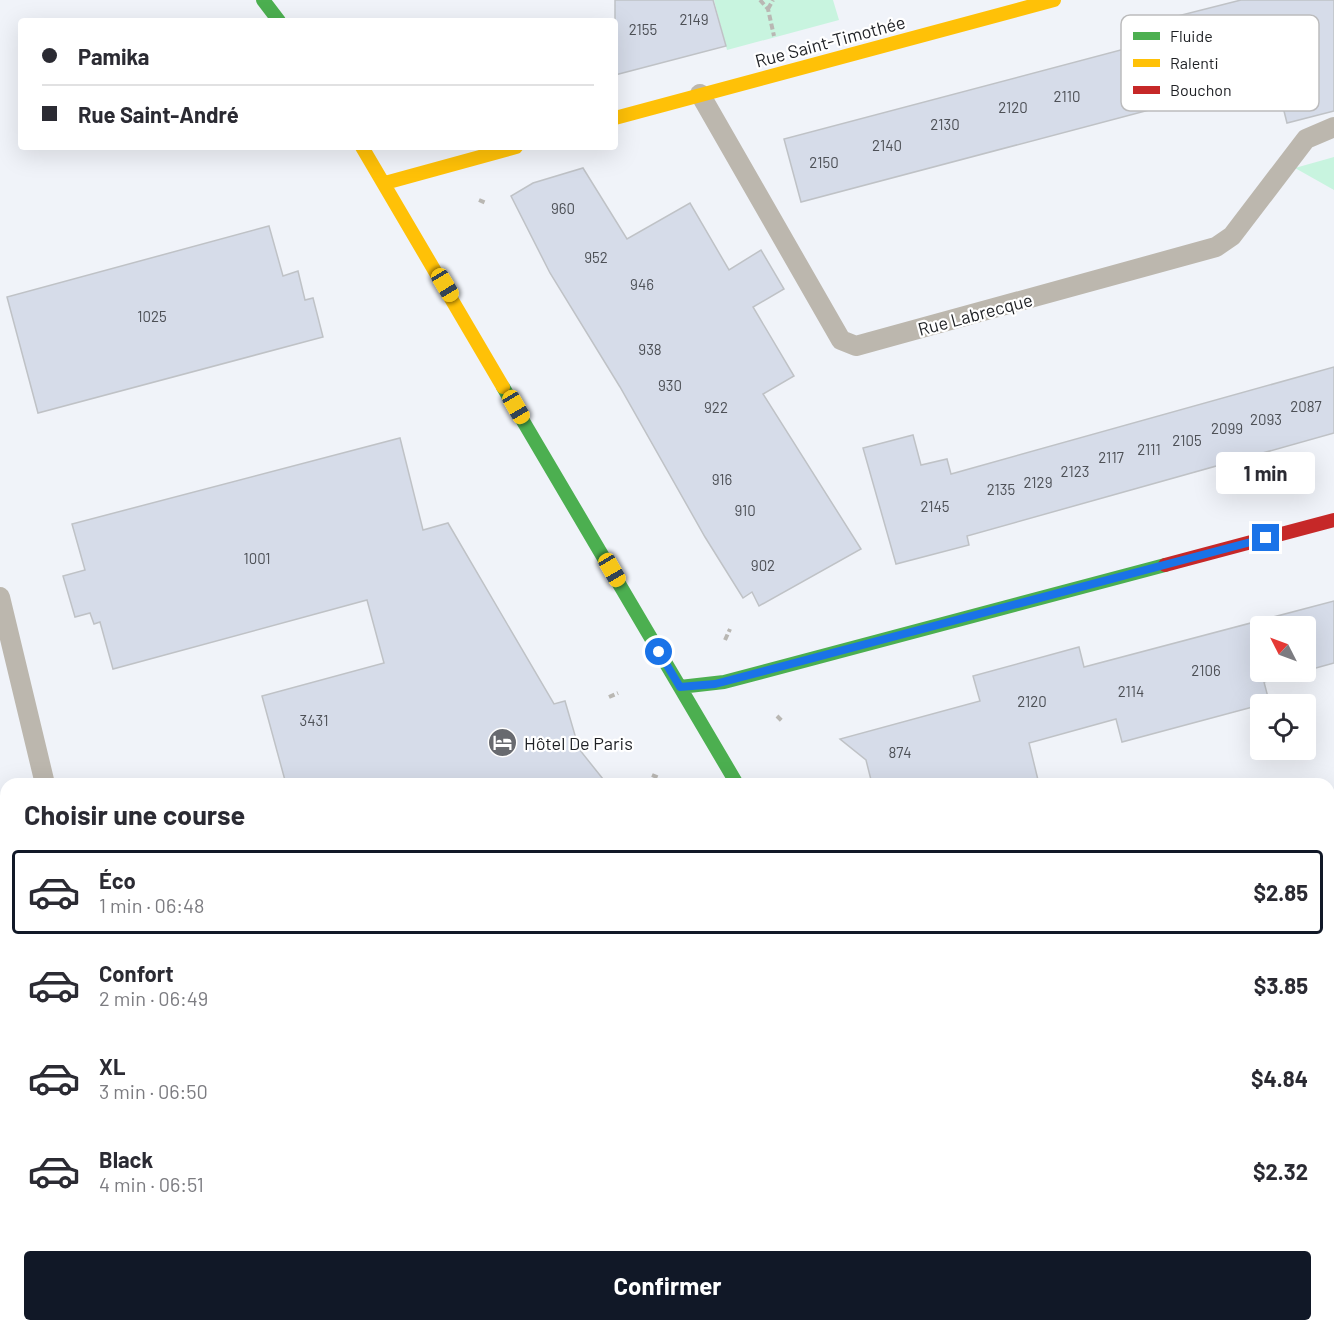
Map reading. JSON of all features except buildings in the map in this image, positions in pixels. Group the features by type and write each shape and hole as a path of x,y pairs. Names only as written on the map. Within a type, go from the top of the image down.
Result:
{"street":[{"path":"263,0 277,18"},
{"name":"Rue Saint-Timothée","path":"618,117 1054,0"},
{"path":"364,150 733,778"},
{"path":"385,183 505,150"},
{"path":"680,687 724,682 1334,520"}],"lane":[{"name":"Rue Labrecque","path":"700,94 841,340 856,346 1216,247 1232,236 1306,139 1334,127"},
{"path":"0,597 44,778"}],"path":[{"path":"760,0 768,9 776,46"},
{"path":"768,9 773,0"},
{"path":"479,200 486,203"},
{"path":"724,641 730,629"},
{"path":"609,697 618,693"},
{"path":"777,716 782,721"},
{"path":"652,775 659,778"}],"green space":[{"path":"714,0 833,0 839,20 727,50"},
{"path":"1334,157 1334,190 1295,168"}],"traffic: fast":[{"path":"263,0 277,18"},
{"path":"503,387 733,778"},
{"path":"680,687 724,682 1165,565"}],"traffic: slow":[{"path":"618,117 1054,0"},
{"path":"364,150 503,387"},
{"path":"385,183 505,150"}],"traffic: jam":[{"path":"1165,565 1334,520"}],"place":[{"name":"Hôtel De Paris","path":"503,743"}],"route":[{"path":"659,652 680,687 715,684 1266,538"}]}
